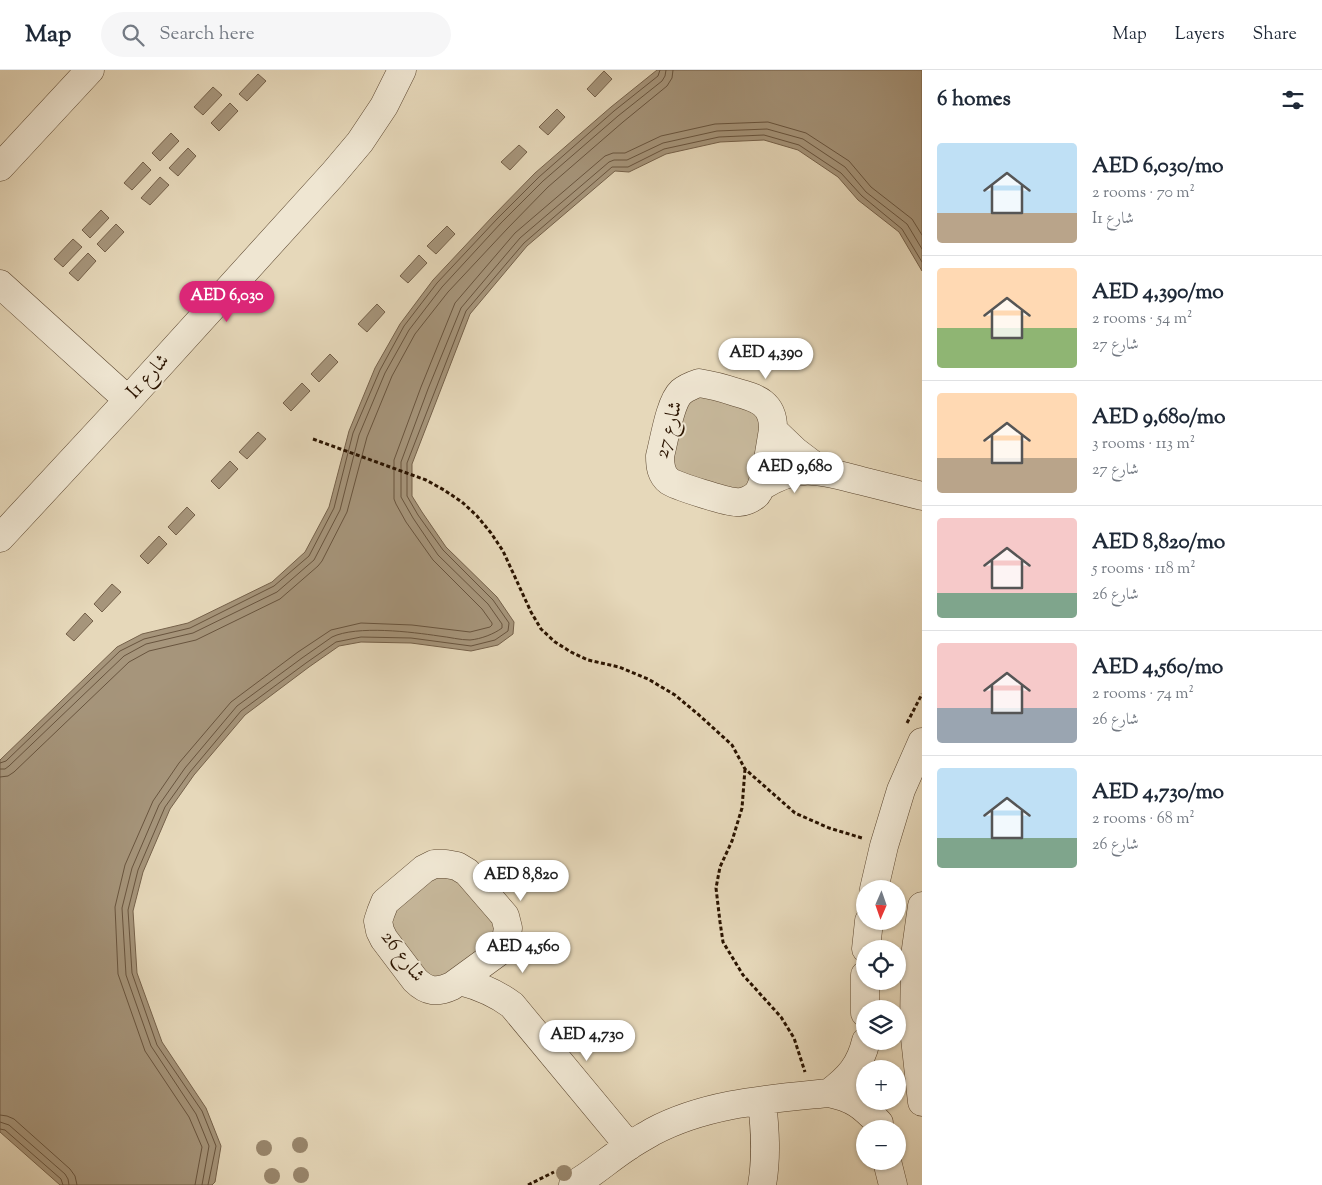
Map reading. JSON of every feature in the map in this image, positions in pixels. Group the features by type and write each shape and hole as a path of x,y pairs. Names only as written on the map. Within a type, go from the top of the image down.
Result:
{"street":[{"path":"0,166 90,70"},
{"name":"I1 شارع","path":"0,538 333,174 360,142 384,106 402,70"},
{"path":"0,284 128,400"},
{"name":"شارع 27","path":"700,383 710,385 753,397 763,402 770,411 773,430 762,486 756,495 747,500 736,502 725,500 677,485 669,481 663,474 660,466 660,456 674,401 680,392 689,386 700,383"},
{"name":"شارع 27","path":"773,430 795,451 820,470"},
{"name":"شارع 27","path":"762,486 772,480 795,472 820,470 922,496"},
{"path":"876,880 901,790 913,735"},
{"name":"شارع 26","path":"434,864 457,866 467,872 505,916 508,928 506,940 500,950 460,981 445,990 436,991 421,986 384,939 378,921 385,902 424,869 434,864"},
{"path":"922,906 915,956 914,1029 922,1102"},
{"name":"شارع 26","path":"500,950 502,978 512,1005"},
{"name":"شارع 26","path":"460,981 474,984 500,996 512,1005 629,1146"},
{"path":"567,1176 581,1180 654,1131 690,1116 736,1104 762,1101 821,1083 843,1083 854,1070 864,1050"},
{"path":"821,1083 857,1102 869,1112 872,1120"},
{"path":"762,1101 765,1125 762,1185"},
{"path":"889,1170 893,1185"}],"path":[{"path":"313,439 426,480 462,502 478,516 503,550 541,629 555,642 570,652 588,660 619,667 648,679 675,695 732,745 745,769 796,813 829,828 884,846"},
{"path":"913,735 922,694"},
{"path":"745,769 742,808 732,840 720,867 716,888 724,942 743,975 781,1017 794,1038 806,1075 821,1083"},
{"path":"528,1185 567,1176"}],"shaded area":[{"path":"695,393 766,413 754,479 743,491 678,476 669,457 683,403"},
{"path":"436,876 458,879 494,925 494,940 446,979 422,976 386,916"}],"water":[{"path":"657,70 922,70 922,271 899,232 858,200 838,177 798,150 764,140 720,142 666,154 629,172 615,171 527,246 470,314 412,464 412,496 446,547 497,597 514,622 513,634 498,645 471,651 411,643 361,642 339,646 245,715 194,775 170,809 143,872 133,911 137,973 162,1042 206,1108 221,1146 215,1182 212,1185 60,1185 0,1132 0,760 117,647 142,634 188,623 272,582 305,552 329,507 349,431 375,368 400,324 433,280 535,173"},
{"path":"604,71 612,79 595,97 587,89"},
{"path":"258,74 266,81 247,101 239,94"},
{"path":"213,87 222,95 203,115 194,107"},
{"path":"230,103 238,111 219,131 211,123"},
{"path":"557,109 565,117 548,135 539,127"},
{"path":"171,133 179,141 160,161 152,153"},
{"path":"519,145 527,152 510,170 501,162"},
{"path":"188,148 196,156 178,176 169,168"},
{"path":"143,162 151,170 132,190 124,183"},
{"path":"160,177 169,185 150,205 141,198"},
{"path":"101,210 109,218 90,238 82,230"},
{"path":"116,224 124,232 105,252 97,244"},
{"path":"447,226 455,234 436,254 427,246"},
{"path":"73,239 82,247 63,267 54,259"},
{"path":"88,253 96,261 78,281 69,273"},
{"path":"419,255 427,263 408,283 400,276"},
{"path":"377,304 385,312 367,332 358,324"},
{"path":"330,354 338,362 319,382 311,374"},
{"path":"302,383 310,391 291,411 283,403"},
{"path":"258,432 266,439 247,459 239,452"},
{"path":"230,461 238,469 219,489 211,481"},
{"path":"187,507 195,515 176,535 168,527"},
{"path":"159,536 167,544 148,564 140,556"},
{"path":"112,584 121,592 102,612 94,604"},
{"path":"85,613 93,621 74,641 66,634"}]}
